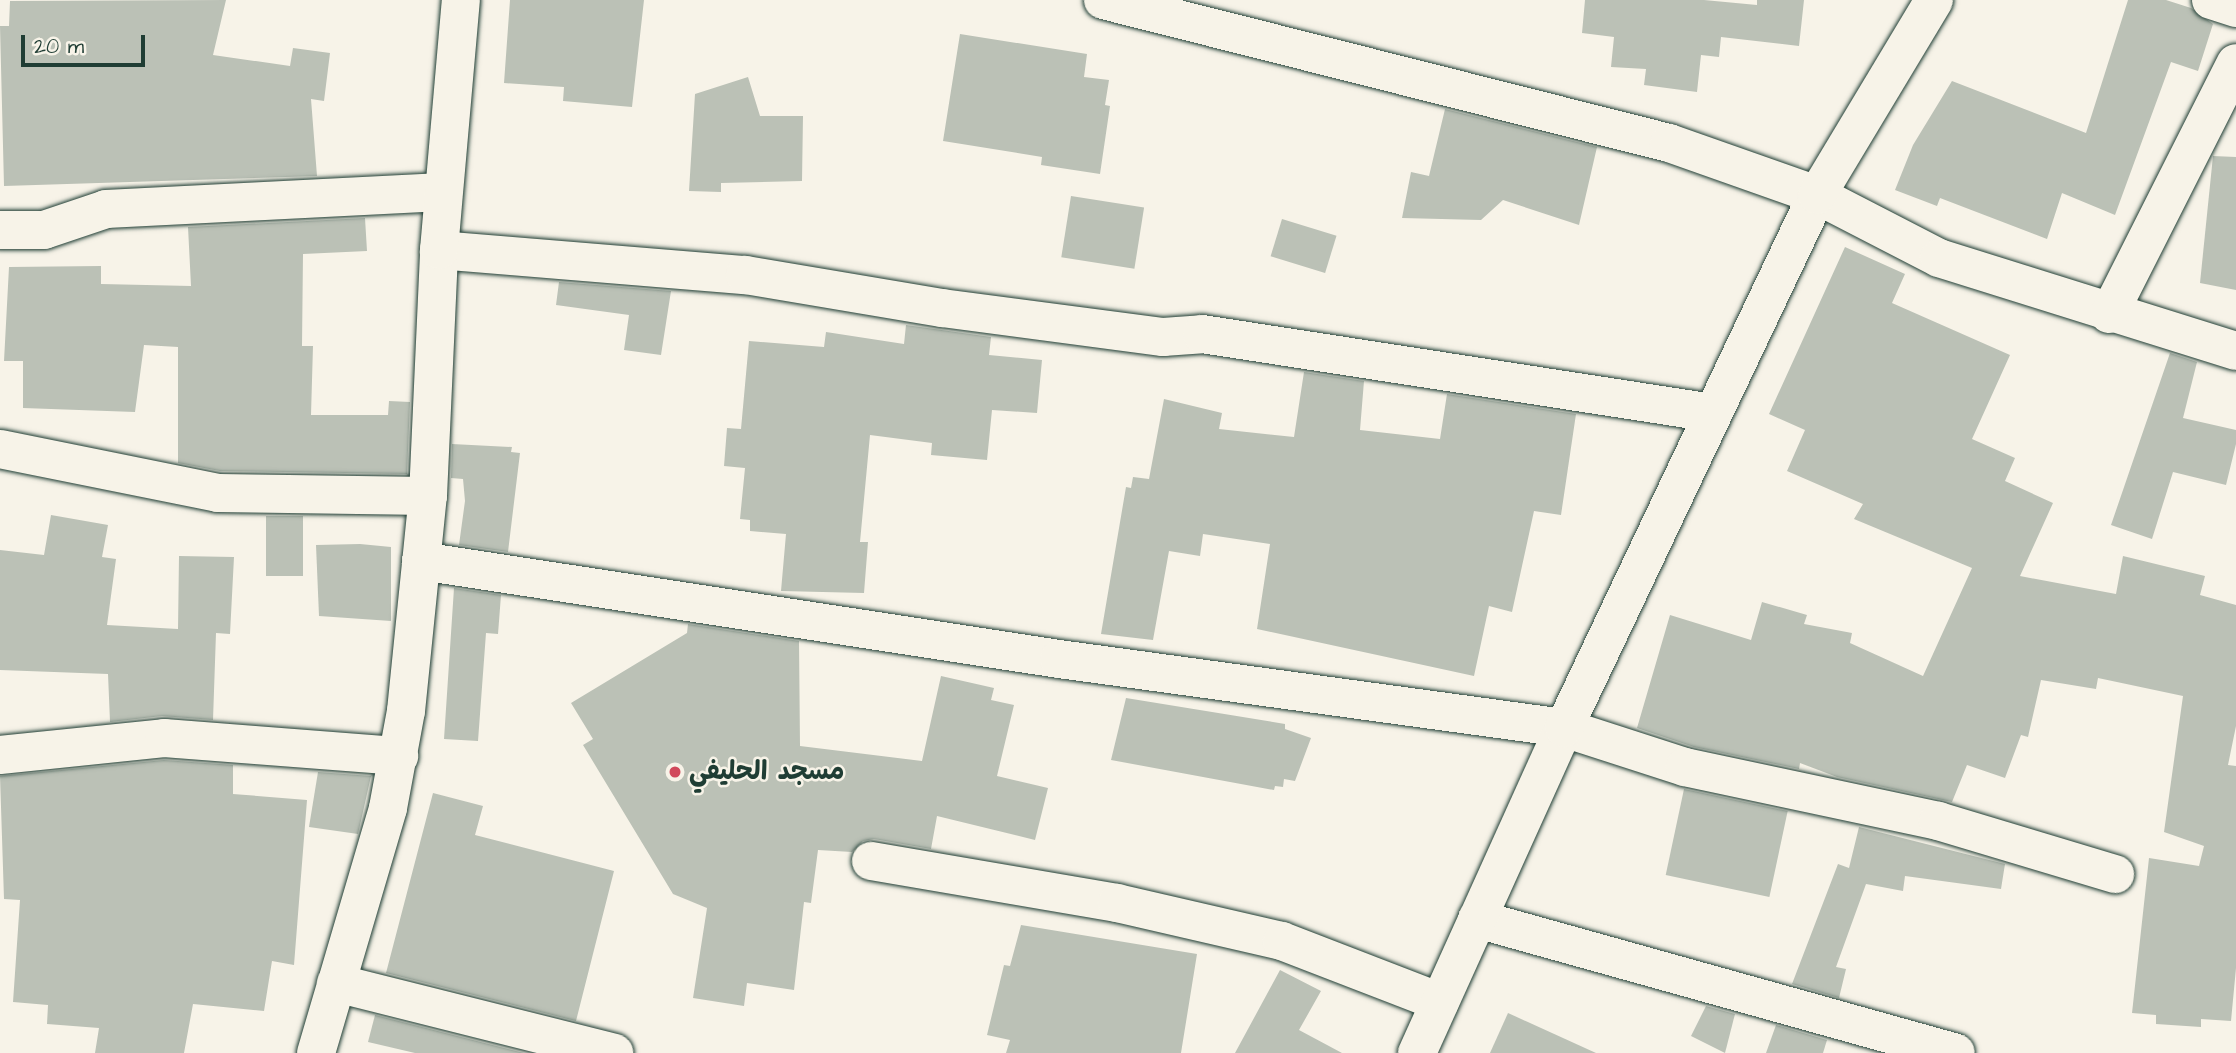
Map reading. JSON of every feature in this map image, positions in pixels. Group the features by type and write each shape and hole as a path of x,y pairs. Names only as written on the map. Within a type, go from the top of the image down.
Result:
{"street":[{"path":"316,1053 399,756 428,496 439,250 461,0"},
{"path":"1102,0 1153,7 1669,144 1816,195 1939,258 2236,351"},
{"path":"1417,1053 1564,728 1816,195 1934,0"},
{"path":"2211,0 2236,8"},
{"path":"2109,313 2236,63"},
{"path":"0,230 44,230 106,209 443,192"},
{"path":"439,250 746,275 943,308 1163,337 1202,334 1713,413"},
{"path":"0,449 218,493 428,496"},
{"path":"421,561 1059,659 1564,728 1685,767 1938,821 2115,874"},
{"path":"0,755 164,738 399,756"},
{"path":"871,861 1117,904 1282,941 1440,1002"},
{"path":"1477,919 1956,1053"},
{"path":"336,983 614,1053"}],"building":[{"path":"226,0 213,55 290,66 293,48 330,53 324,101 311,99 317,176 4,186 0,26 9,26 10,1"},
{"path":"510,0 644,0 632,107 563,101 564,87 504,83"},
{"path":"1585,0 1704,0 1757,5 1757,0 1804,0 1799,46 1721,37 1719,57 1701,55 1697,92 1644,85 1646,69 1611,67 1614,37 1582,33"},
{"path":"2128,0 2166,0 2191,8 2213,24 2198,71 2171,62 2115,215 2062,193 2047,239 1940,198 1937,206 1895,190 1913,145 1952,81 2086,133"},
{"path":"960,34 1087,54 1084,77 1109,80 1105,105 1110,106 1100,174 1041,165 1042,157 943,141"},
{"path":"748,77 760,116 803,116 802,181 721,183 721,192 689,191 695,94"},
{"path":"1445,109 1597,147 1579,225 1503,200 1481,220 1402,218 1411,172 1429,176"},
{"path":"2213,156 2236,157 2236,290 2200,283"},
{"path":"1071,196 1144,208 1134,269 1061,257"},
{"path":"365,218 367,251 303,254 302,346 313,346 311,415 388,415 389,401 410,402 407,474 220,471 178,463 178,347 144,345 135,412 23,408 23,361 4,361 9,267 101,266 101,284 191,286 188,227"},
{"path":"1282,219 1337,236 1325,273 1271,256"},
{"path":"1845,247 1905,274 1892,303 2010,355 1972,439 2015,458 2005,481 2053,503 2020,576 2116,594 2123,556 2205,576 2200,595 2236,605 2236,726 2228,765 2236,766 2236,968 2231,1021 2201,1019 2201,1027 2156,1024 2156,1015 2132,1013 2149,858 2199,866 2204,846 2164,832 2183,696 2098,678 2096,689 2041,680 2028,737 2021,735 2005,778 1967,765 1952,802 1837,777 1800,763 1799,769 1694,747 1637,728 1670,615 1751,640 1762,602 1807,615 1804,624 1852,633 1850,643 1923,676 1972,568 1854,519 1863,504 1787,471 1805,430 1769,414"},
{"path":"559,282 671,291 661,355 624,350 629,315 556,305"},
{"path":"906,325 991,337 989,355 1042,360 1037,413 992,410 987,460 931,455 932,443 870,435 860,542 868,542 864,593 781,591 786,534 750,531 750,520 740,519 745,468 724,466 727,428 741,429 749,341 824,347 826,332 904,344"},
{"path":"2170,353 2197,362 2183,418 2236,430 2236,444 2226,485 2173,472 2152,539 2111,525"},
{"path":"1304,372 1364,381 1360,430 1440,439 1447,394 1576,414 1561,515 1534,511 1512,612 1489,606 1474,676 1257,629 1270,544 1203,534 1200,556 1169,551 1153,640 1101,634 1126,487 1131,488 1133,477 1149,479 1164,399 1222,413 1219,429 1294,437"},
{"path":"452,444 512,447 511,452 520,453 508,552 459,545 465,501 463,479 451,478"},
{"path":"51,515 108,525 102,557 116,559 107,625 178,629 179,556 234,557 230,634 216,633 213,720 162,716 110,722 108,674 0,670 0,550 44,555"},
{"path":"266,516 303,516 303,576 266,576"},
{"path":"360,544 391,547 391,621 319,616 316,545"},
{"path":"454,588 501,595 498,634 486,633 478,741 444,739"},
{"path":"688,624 799,641 800,746 922,761 941,676 994,688 991,700 1014,705 997,776 1048,788 1035,840 937,816 931,849 874,839 863,841 852,852 818,850 811,903 804,902 794,990 747,983 744,1006 693,998 707,908 673,894 583,745 593,739 571,703 687,633"},
{"path":"1126,698 1285,724 1285,729 1311,738 1295,781 1284,779 1283,787 1275,786 1274,790 1111,760"},
{"path":"164,760 233,765 233,794 307,800 294,965 272,961 264,1011 193,1004 184,1053 95,1053 99,1028 47,1024 48,1005 13,1002 20,900 4,899 0,776"},
{"path":"318,772 371,776 358,834 309,827"},
{"path":"1684,789 1788,811 1769,897 1666,875"},
{"path":"433,793 483,806 475,835 614,871 576,1021 386,973"},
{"path":"1859,827 2005,864 2001,889 1905,876 1903,891 1866,884 1836,967 1846,969 1839,998 1792,984 1838,864 1849,868"},
{"path":"1021,925 1197,954 1181,1053 1006,1053 1010,1040 987,1035 1004,965 1010,966"},
{"path":"1280,970 1321,991 1299,1030 1342,1053 1235,1053"},
{"path":"1706,1006 1735,1014 1725,1053 1691,1036"},
{"path":"1508,1013 1596,1053 1490,1053"},
{"path":"375,1015 524,1053 415,1053 368,1042"},
{"path":"1776,1025 1827,1040 1823,1053 1766,1053"}],"place":[{"name":"مسجد الحليفي","path":"675,772"}]}
